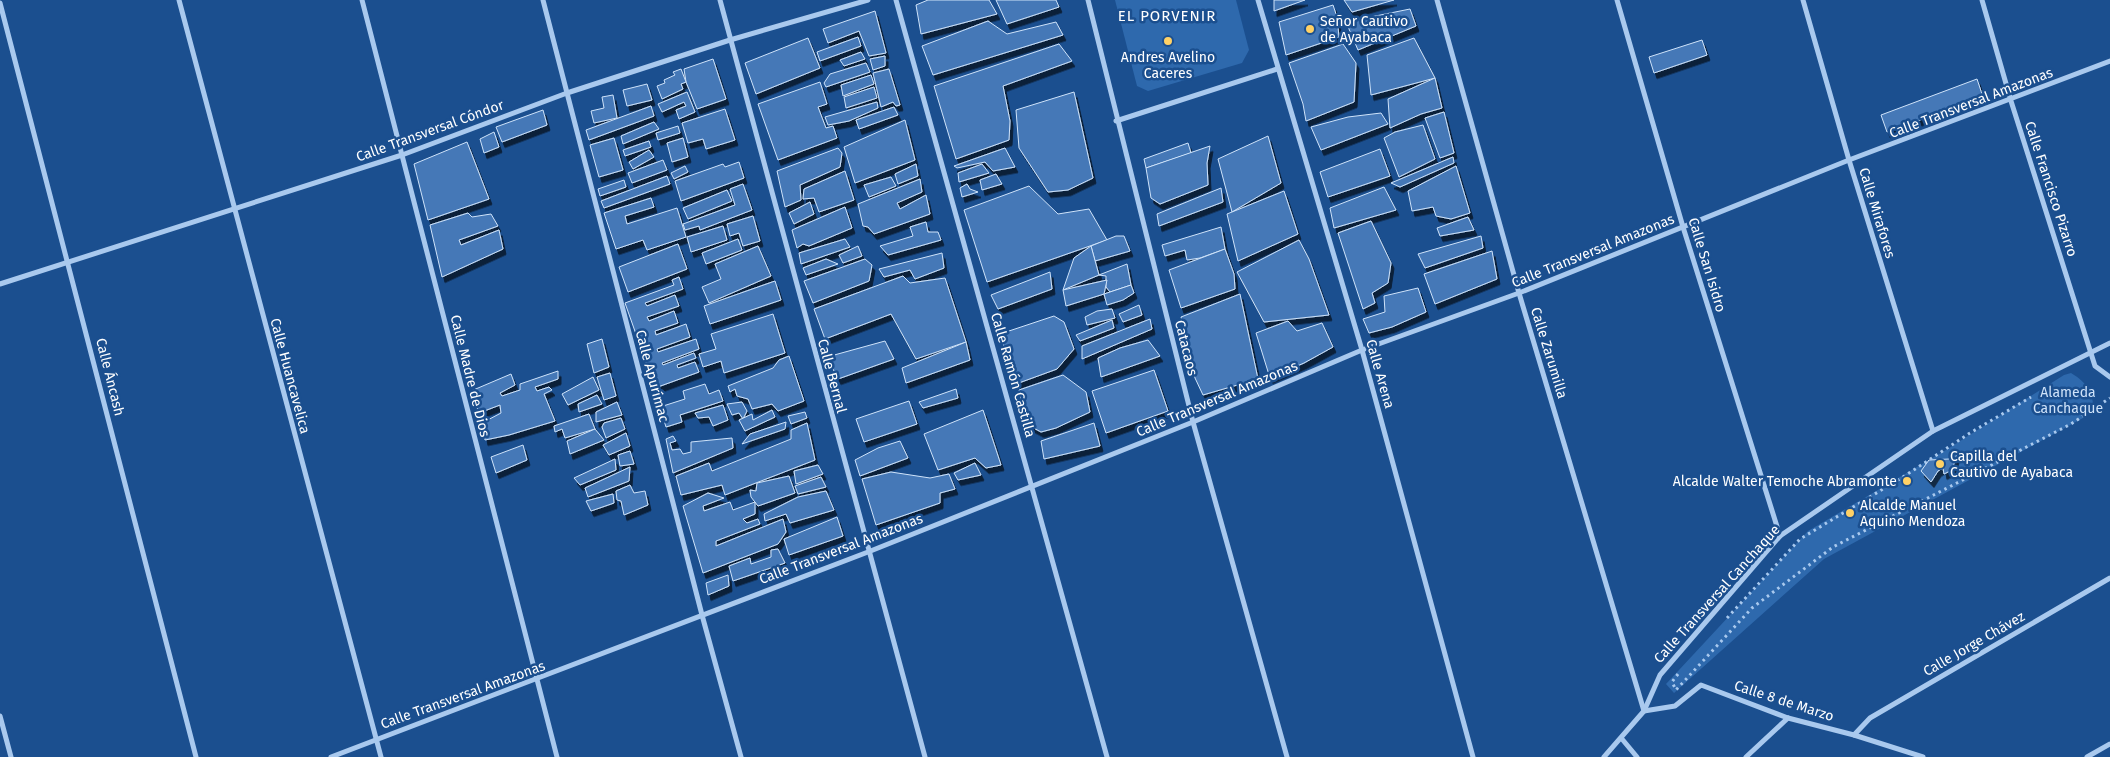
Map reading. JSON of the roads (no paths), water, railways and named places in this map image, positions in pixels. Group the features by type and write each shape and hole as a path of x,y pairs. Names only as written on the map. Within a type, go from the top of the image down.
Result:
{"street":[{"name":"Calle Huancavelica","path":"179,0 233,209 381,757"},
{"name":"Calle Madre de Dios","path":"362,0 558,757"},
{"name":"Calle Apurímac","path":"543,0 702,615 741,757"},
{"name":"Calle Bernal","path":"720,0 925,757"},
{"name":"Calle Transversal Cóndor","path":"0,284 69,264 402,155 567,93 730,40 868,0"},
{"name":"Calle Ramón Castilla","path":"896,0 1107,757"},
{"name":"Catacaos","path":"1088,0 1116,121 1193,422 1287,757"},
{"name":"Calle Arena","path":"1258,0 1362,350 1473,757"},
{"name":"Calle Zarumilla","path":"1437,0 1519,293 1644,711"},
{"name":"Calle San Isidro","path":"1617,0 1683,227 1780,536"},
{"name":"Calle Mirafores","path":"1803,0 1849,160 1933,431"},
{"name":"Calle Francisco Pizarro","path":"1982,0 2011,101 2092,351 2095,366 2110,377"},
{"name":"Calle Áncash","path":"0,3 196,757"},
{"name":"Calle Transversal Amazonas","path":"331,757 537,680 868,552 1193,422 1362,350 1519,293 1849,160 2011,101 2110,61"},
{"path":"1116,121 1277,69"},
{"name":"Calle Transversal Canchaque","path":"1604,757 1622,739 1644,711 1660,675 1780,536 1933,431 2110,343"},
{"name":"Calle Jorge Chávez","path":"1854,735 1870,718 2110,578"},
{"name":"Calle 8 de Marzo","path":"1644,711 1675,706 1701,685 1788,718 1854,735 1923,757"},
{"path":"0,716 11,757"},
{"path":"1746,757 1788,718"},
{"path":"1622,739 1637,757"},
{"path":"2086,757 2110,744"}],"place":[{"name":"Señor Cautivo de Ayabaca","path":"1310,29"},
{"name":"Andres Avelino Caceres","path":"1168,41"},
{"name":"Capilla del Cautivo de Ayabaca","path":"1940,464"},
{"name":"Alcalde Walter Temoche Abramonte","path":"1907,481"},
{"name":"Alcalde Manuel Aquino Mendoza","path":"1850,513"}],"district":[{"name":"EL PORVENIR","path":"1167,16"}],"park label":[{"name":"Alameda Canchaque","path":"2068,400"}]}
